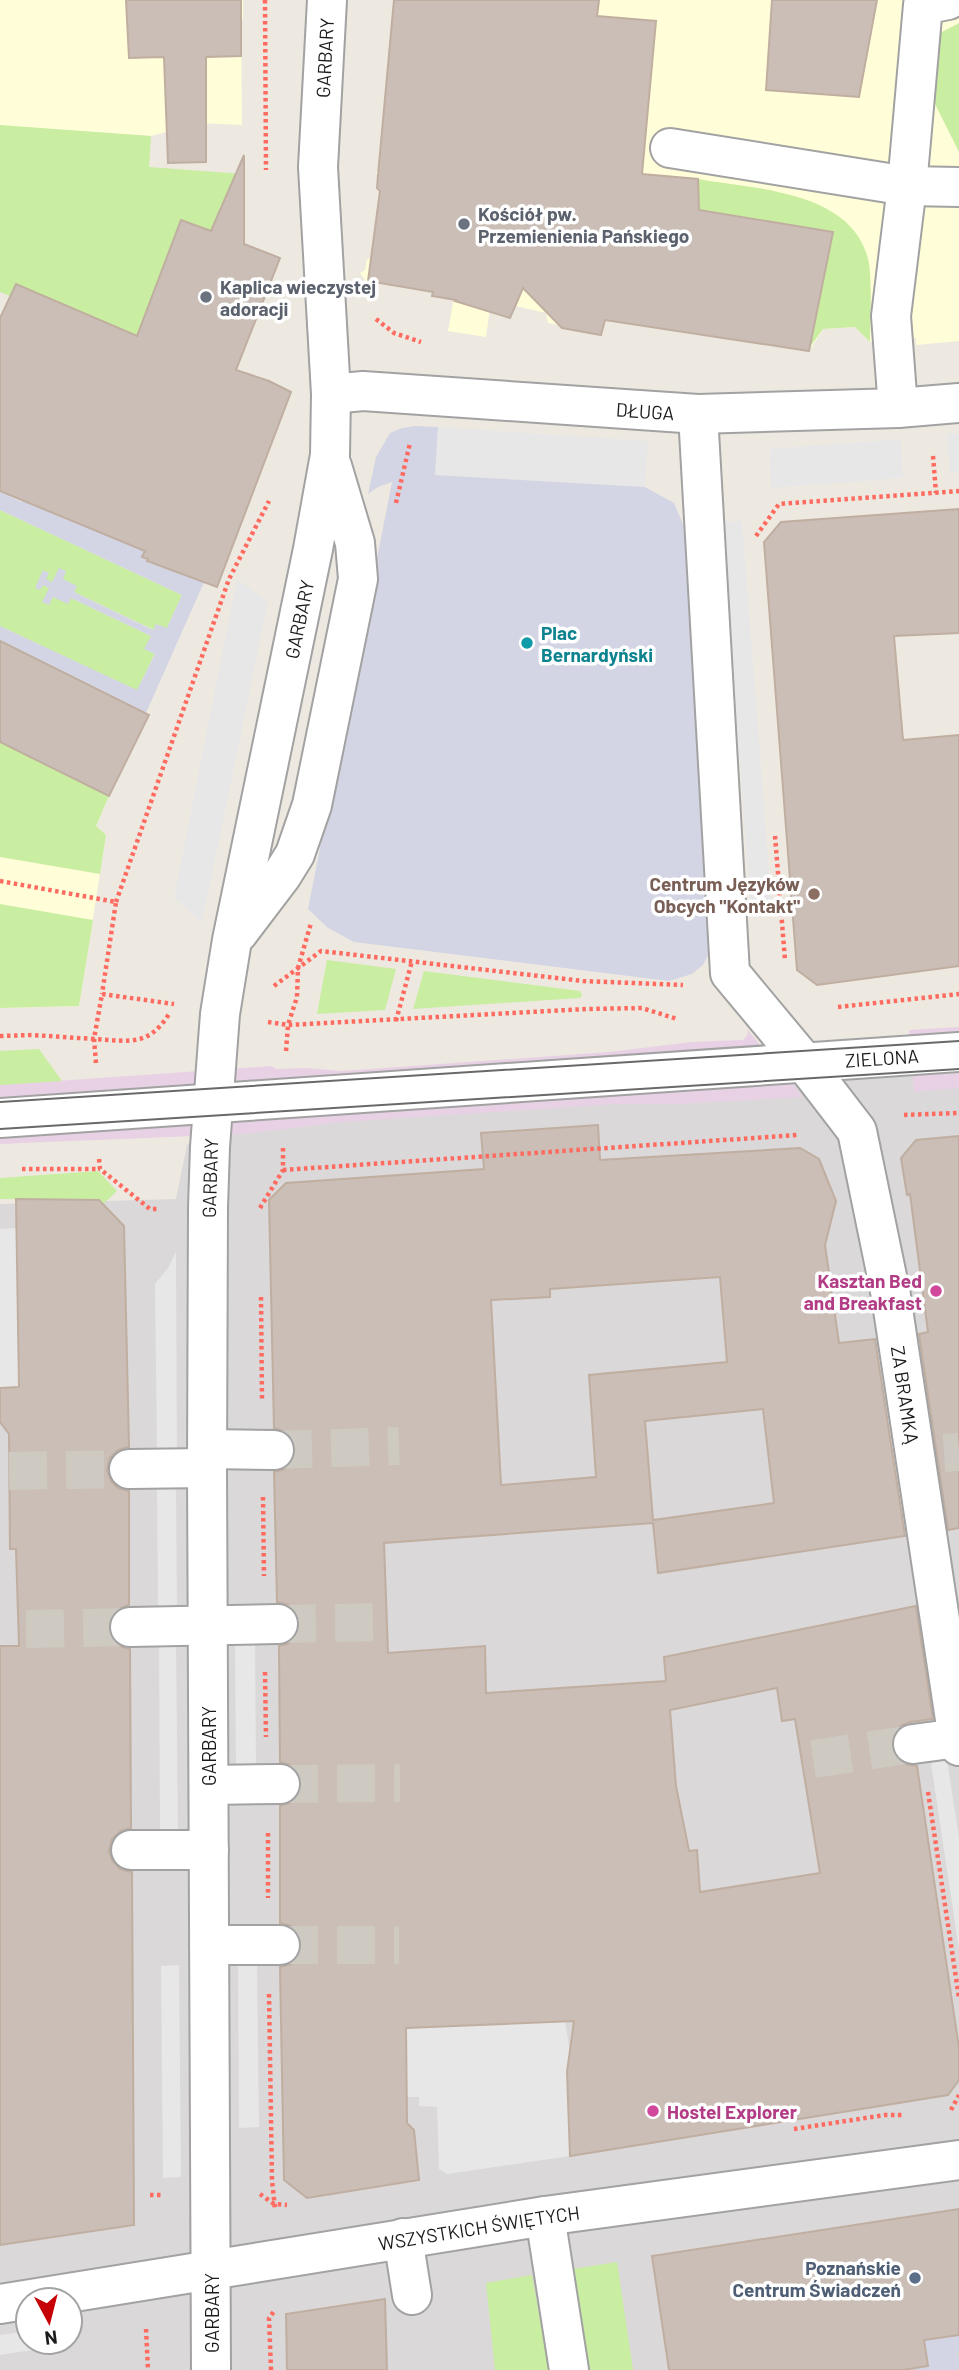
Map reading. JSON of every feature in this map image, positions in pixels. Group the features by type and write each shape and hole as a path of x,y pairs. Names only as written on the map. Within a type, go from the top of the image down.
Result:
{"street":[{"name":"GARBARY","path":"211,2370 207,1459 208,1207 213,1104 220,1014 232,940 330,455 331,394 318,167 327,0"},
{"path":"898,408 891,316 907,186 923,5 948,0"},
{"path":"670,148 907,186 959,187"},
{"name":"DŁUGA","path":"331,394 363,391 698,414 898,408 959,403"},
{"path":"698,414 730,973 804,1062"},
{"path":"232,940 282,874 301,838 312,805 358,579 355,542 330,455"},
{"name":"ZIELONA","path":"804,1062 959,1052"},
{"path":"0,1118 804,1062"},
{"name":"ZA BRAMKĄ","path":"804,1062 857,1131 891,1296 930,1454 958,1742"},
{"path":"129,1469 274,1450"},
{"path":"130,1628 278,1624"},
{"path":"913,1744 958,1742"},
{"path":"209,1786 280,1784"},
{"path":"131,1850 209,1850"},
{"path":"209,1945 280,1945"},
{"name":"WSZYSTKICH ŚWIĘTYCH","path":"0,2304 545,2216 959,2160"},
{"path":"545,2216 569,2370"},
{"path":"403,2238 412,2295"}],"path":[{"path":"265,0 264,163 268,177"},
{"path":"374,318 394,333 417,342 430,343"},
{"path":"933,447 936,493"},
{"path":"752,541 779,504 959,491"},
{"path":"96,1066 94,1039 116,902 229,579 274,493"},
{"path":"753,1001 795,987 786,971 775,832"},
{"path":"0,881 116,902"},
{"path":"220,1014 267,992 321,951 753,1001 959,994"},
{"path":"396,1021 412,961"},
{"path":"102,994 175,1004 288,1025 642,1008 678,1020"},
{"path":"0,1036 32,1035 136,1041 159,1030 175,1004"},
{"path":"896,1116 959,1113"},
{"path":"282,1170 857,1131"},
{"path":"12,1170 100,1169"}],"shaded area":[{"path":"0,0 243,0 242,125 199,123 151,136 0,126"},
{"path":"394,0 959,0 959,341 916,345 916,338 870,342 855,327 823,329 809,351 604,320 601,335 562,329 559,325 548,323 546,313 516,306 510,318 498,315 500,302 491,301 486,337 448,331 455,291 449,290 445,298 432,296 433,286 372,282 368,284 360,273 365,270 367,260 371,257 380,191 377,188 376,172 385,120 383,118"},
{"name":"Plac Bernardyński","path":"415,426 438,427 435,475 645,487 674,503 686,531 710,951 703,965 692,974 669,981 354,942 328,928 308,909 392,482 368,494 376,457 390,433"},
{"path":"438,427 648,441 645,487 435,475"},
{"path":"959,433 959,472 950,472 947,434"},
{"path":"901,439 903,478 771,488 769,449"},
{"path":"0,478 14,484 9,496 22,502 27,490 149,538 143,557 148,559 147,562 159,566 161,564 205,580 146,713 0,641 0,626 137,690 155,654 144,649 151,636 71,598 68,604 53,597 49,605 42,602 49,588 43,585 40,590 35,588 43,570 49,573 46,579 52,582 59,568 66,571 63,579 77,586 74,592 153,630 156,624 167,628 182,595 0,510"},
{"path":"742,521 772,910 751,912 722,522"},
{"path":"237,579 268,602 202,923 174,898"},
{"path":"0,742 109,796 96,826 106,835 79,1006 0,1008"},
{"path":"959,1027 959,1088 914,1092 909,1030"},
{"path":"747,1029 803,1097 678,1104 617,1104 343,1122 243,1134 0,1144 0,1085 271,1066 277,1069 341,1071 609,1052 691,1042 743,1040 748,1034"},
{"path":"959,1068 959,2370 0,2370 0,1204 176,1199 187,1145 218,1120"},
{"path":"17,1228 19,1387 0,1388 0,1229"},
{"path":"176,1252 177,1455 157,1455 155,1284"},
{"path":"886,1347 913,1536 896,1538 869,1349"},
{"path":"157,1479 176,1479 177,1611 158,1612"},
{"path":"159,1637 176,1637 178,1834 160,1834"},
{"path":"255,1643 256,1768 236,1769 235,1644"},
{"path":"947,1760 959,1838 959,1950 931,1763"},
{"path":"179,1965 181,2177 163,2178 161,1966"},
{"path":"257,1965 259,2127 239,2128 238,1966"},
{"path":"565,2021 570,2052 567,2072 570,2156 448,2174 439,2169 437,2107 419,2106 419,2097 407,2097 406,2027"},
{"path":"14,2333 14,2353 0,2355 0,2335"},
{"path":"959,2335 959,2352 956,2353 959,2356 959,2370 903,2370 928,2366 924,2340"}],"green space":[{"path":"959,23 959,152 932,92 940,33"},
{"path":"0,125 151,136 149,167 243,174 244,226 218,217 211,231 180,222 133,346 90,330 94,317 85,313 79,324 16,284 10,296 0,292"},
{"path":"698,179 796,196 840,217 856,233 869,263 870,342 855,327 823,329 810,347 832,232 699,210"},
{"path":"0,510 182,595 167,628 154,630 74,592 63,578 60,569 52,583 45,579 43,571 43,585 49,588 49,604 53,597 71,598 151,636 155,653 137,691 0,626"},
{"path":"0,742 109,796 96,826 106,835 100,874 0,857"},
{"path":"0,904 93,920 79,1006 0,1008"},
{"path":"327,960 396,969 385,1010 317,1014"},
{"path":"424,971 580,991 582,995 580,998 413,1009"},
{"path":"39,1049 62,1081 0,1085 0,1051"},
{"path":"98,1171 117,1191 103,1204 99,1200 0,1199 0,1178"},
{"path":"617,2262 633,2370 590,2370 573,2269"},
{"path":"532,2275 549,2370 495,2370 486,2283"}],"building":[{"path":"126,0 241,0 241,56 206,57 206,162 168,163 164,57 129,58"},
{"path":"394,0 599,0 597,16 656,21 642,174 698,179 699,210 833,232 809,351 605,320 601,335 562,328 523,288 510,318 456,300 432,296 433,292 368,281 380,191 377,188"},
{"path":"772,0 877,0 859,97 766,90"},
{"path":"244,155 244,244 280,258 236,370 291,392 217,587 147,561 148,559 142,557 145,551 0,491 0,318 16,284 137,336 181,220 211,231"},
{"path":"959,509 959,633 894,636 903,740 959,735 959,966 817,985 797,970 764,542 781,522"},
{"path":"0,641 149,715 109,796 0,742"},
{"path":"598,1125 600,1160 800,1148 819,1159 836,1201 825,1245 839,1343 875,1339 905,1536 658,1573 653,1523 384,1543 388,1653 485,1646 486,1693 666,1681 664,1657 916,1606 933,1719 900,1726 893,1735 891,1746 895,1757 904,1764 917,1766 959,2048 959,2080 948,2095 570,2156 567,2072 574,2021 406,2028 407,2123 414,2130 419,2180 307,2198 284,2180 280,1967 291,1964 299,1956 302,1944 299,1935 291,1926 280,1923 280,1806 292,1802 299,1794 302,1784 298,1772 290,1765 280,1762 279,1646 289,1643 297,1635 300,1623 297,1613 289,1605 277,1602 274,1472 285,1469 292,1462 296,1450 293,1439 286,1432 274,1428 269,1200 286,1183 484,1169 481,1133","holes":["720,1277 727,1362 589,1375 596,1477 501,1485 491,1300 550,1297 550,1289","763,1409 774,1503 653,1520 645,1421","777,1688 782,1721 795,1719 820,1873 700,1892 697,1850 689,1851 676,1786 670,1710"]},
{"path":"959,1136 959,1528 948,1530 919,1334 928,1332 910,1194 907,1195 901,1158 916,1140"},
{"path":"16,1199 99,1200 124,1226 129,1447 118,1450 110,1458 107,1470 111,1481 118,1488 129,1491 129,1605 118,1609 111,1617 108,1627 112,1639 120,1646 130,1649 131,1828 121,1831 112,1839 109,1851 112,1860 120,1869 132,1872 134,2225 0,2245 0,1646 19,1646 16,1549 10,1549 9,1434 0,1422 0,1388 19,1387"},
{"path":"959,2209 959,2335 924,2340 928,2366 903,2370 669,2370 652,2256"},
{"path":"385,2299 387,2370 287,2370 286,2314"}],"tunnel":[{"path":"274,1450 399,1446"},
{"path":"944,1453 959,1452"},
{"path":"9,1471 129,1469"},
{"path":"278,1624 387,1622"},
{"path":"26,1629 130,1627"},
{"path":"813,1759 913,1744"},
{"path":"280,1784 400,1783"},
{"path":"280,1945 399,1945"}],"tram line":[{"path":"0,1102 959,1041"},
{"path":"0,1129 959,1069"}],"place":[{"name":"Kościół pw. Przemienienia Pańskiego","path":"464,224"},
{"name":"Kaplica wieczystej adoracji","path":"206,297"},
{"name":"Plac Bernardyński","path":"527,643"},
{"name":"Centrum Języków Obcych \"Kontakt\"","path":"814,894"},
{"name":"Kasztan Bed and Breakfast","path":"936,1291"},
{"name":"Hostel Explorer","path":"653,2111"},
{"name":"Poznańskie Centrum Świadczeń","path":"915,2278"}]}
